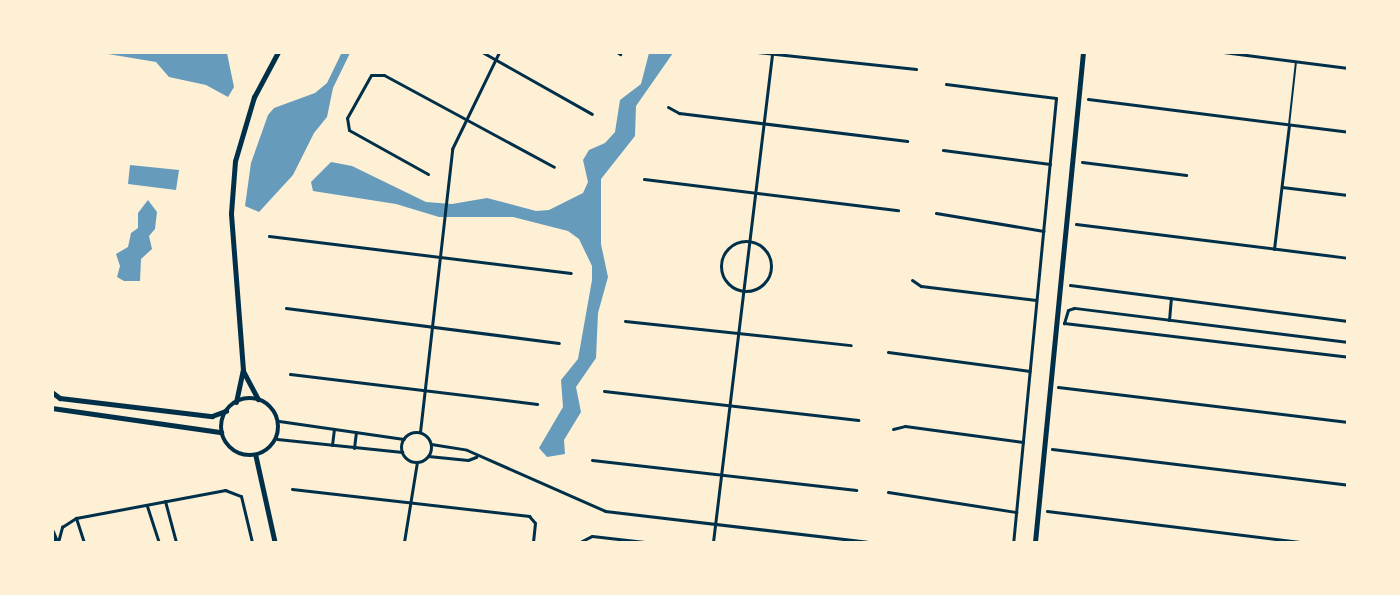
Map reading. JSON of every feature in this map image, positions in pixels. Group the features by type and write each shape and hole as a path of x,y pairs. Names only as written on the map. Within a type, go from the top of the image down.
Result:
{"highway":[{"path":"52,532 57,542"}],"main road":[{"path":"236,402 243,370 231,213 235,161 254,97 278,52"},
{"path":"243,370 258,399"}],"street":[{"path":"482,52 592,114"},
{"path":"499,52 465,117 452,148 430,325 420,432 431,444 477,456 589,506 715,524 867,542"},
{"path":"757,52 916,70"},
{"path":"1035,542 1083,52"},
{"path":"1223,52 1348,68"},
{"path":"713,542 772,54"},
{"path":"428,174 350,130 347,118 371,75 384,75 465,117 554,167"},
{"path":"946,84 1056,98 1013,542"},
{"path":"1088,99 1348,132"},
{"path":"668,107 679,113 907,141"},
{"path":"1274,249 1289,125"},
{"path":"943,150 1050,164"},
{"path":"1082,162 1186,175"},
{"path":"644,179 898,210"},
{"path":"1282,186 1348,195"},
{"path":"936,213 1043,231"},
{"path":"1076,224 1348,258"},
{"path":"269,236 571,273"},
{"path":"749,241 768,253 772,268 765,283 743,292 728,284 721,260 731,246 749,241"},
{"path":"912,280 921,286 1036,300"},
{"path":"1070,285 1348,320"},
{"path":"1169,320 1171,298"},
{"path":"286,308 559,343"},
{"path":"1348,342 1074,308 1068,310 1064,323 1348,357"},
{"path":"625,321 739,335 851,345"},
{"path":"888,352 1030,371"},
{"path":"290,374 537,404"},
{"path":"1058,386 1348,422"},
{"path":"604,391 858,420"},
{"path":"52,392 60,398 212,416 226,411 236,402 258,399 274,409 279,421 277,439 269,450 256,456 237,454 221,432 52,408"},
{"path":"221,432 226,411"},
{"path":"279,421 404,439 420,432"},
{"path":"892,429 905,426 1023,442"},
{"path":"332,445 334,429"},
{"path":"354,448 356,432"},
{"path":"277,439 402,452 417,462"},
{"path":"402,452 404,439"},
{"path":"428,456 431,444"},
{"path":"1052,449 1348,485"},
{"path":"256,456 275,542"},
{"path":"417,462 428,456 468,460 477,456"},
{"path":"592,460 856,490"},
{"path":"404,542 417,462"},
{"path":"292,489 528,516 535,523 533,542"},
{"path":"57,542 62,527 76,518 166,501 234,492 241,496 252,542"},
{"path":"888,492 1016,512"},
{"path":"166,501 176,542"},
{"path":"147,506 158,542"},
{"path":"1047,511 1300,542"},
{"path":"76,518 84,542"},
{"path":"580,542 592,536 645,542"}],"lane":[{"path":"1289,125 1296,61"}],"water":[{"path":"342,52 350,53 333,88 327,117 314,133 293,175 259,212 245,206 251,163 268,115 274,108 315,93 327,83"},
{"path":"102,53 227,53 234,87 228,97 206,85 169,77 156,62"},
{"path":"649,53 673,53 636,106 635,136 601,179 601,244 608,277 598,313 596,358 576,387 581,412 564,440 565,454 547,457 539,448 563,407 561,380 578,359 592,280 592,266 579,239 568,231 513,217 439,217 396,204 313,191 311,182 331,162 352,166 426,202 452,204 487,198 536,211 549,210 583,193 588,182 583,160 589,150 605,143 615,132 620,100 641,84"},
{"path":"130,165 179,170 176,190 128,184"},
{"path":"148,200 157,212 155,229 149,236 152,249 141,259 140,281 124,281 117,277 120,266 116,254 128,247 131,233 138,228 138,213"}]}
